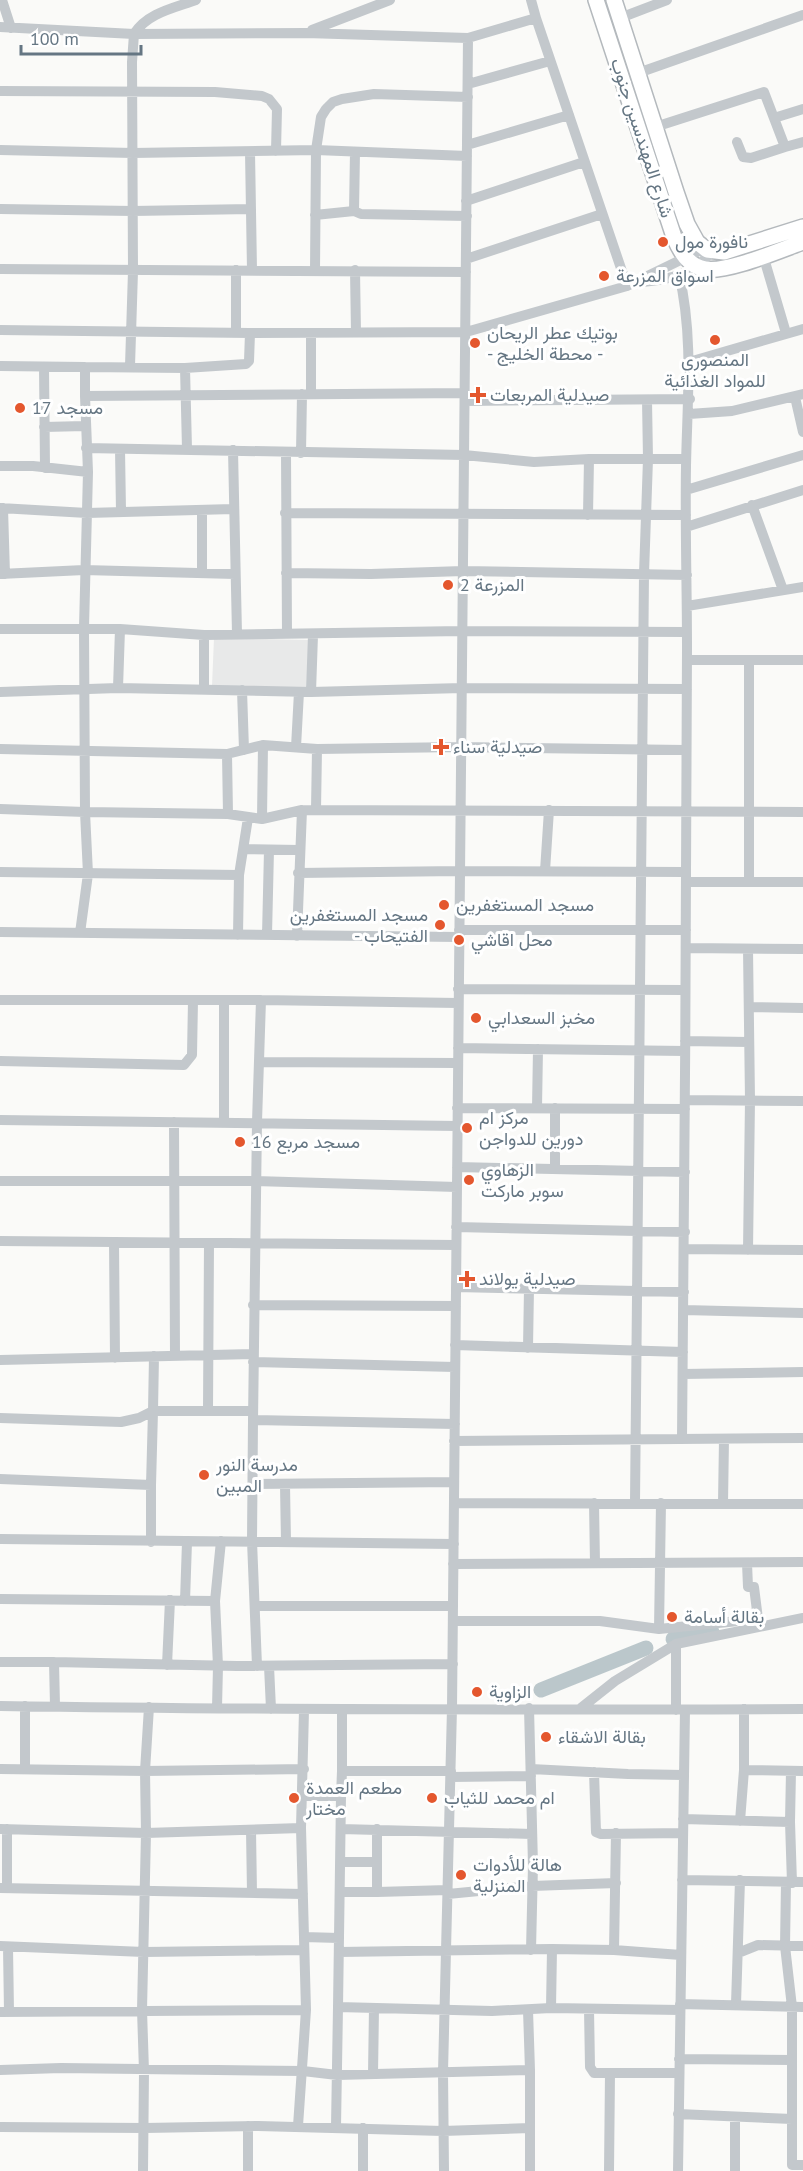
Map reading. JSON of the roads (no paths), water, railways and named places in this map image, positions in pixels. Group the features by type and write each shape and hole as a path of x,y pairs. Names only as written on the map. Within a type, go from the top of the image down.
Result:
{"highway":[{"name":"شارع المهندسين جنوب","path":"596,0 674,237 691,262"},
{"name":"شارع المهندسين جنوب","path":"614,0 687,224 706,249"},
{"path":"706,249 724,252 803,227"},
{"path":"691,262 703,269 722,268 803,242"}],"street":[{"path":"2,0 5,28 134,34 306,33 468,38 536,18"},
{"path":"130,366 133,271 134,34 142,24 154,16 196,0"},
{"path":"306,33 390,0"},
{"path":"531,0 602,214 632,284"},
{"path":"620,18 667,0"},
{"path":"638,73 803,15"},
{"path":"444,2171 443,2072 453,1664 468,38"},
{"path":"468,84 550,61"},
{"path":"0,91 252,94 269,99 277,109 276,151"},
{"path":"655,126 764,92 785,147"},
{"path":"315,271 316,150 321,117 333,102 374,94 468,97"},
{"path":"774,118 803,109"},
{"path":"467,145 569,115"},
{"path":"737,142 743,157 751,158 803,142"},
{"path":"0,150 133,153 316,150 467,156"},
{"path":"250,152 252,270"},
{"path":"354,211 355,152"},
{"path":"466,201 584,162"},
{"path":"0,209 133,211 251,209"},
{"path":"315,215 354,211 361,214 467,216"},
{"path":"466,259 602,214"},
{"path":"632,284 655,281 679,274 706,249"},
{"path":"763,255 786,333"},
{"path":"0,330 236,333 466,332 632,284 691,262"},
{"path":"0,269 466,272"},
{"path":"236,270 236,333"},
{"path":"355,270 356,333"},
{"path":"679,274 689,362 690,399 686,459 687,750 682,1439"},
{"path":"689,362 803,329"},
{"path":"0,366 185,368 248,363 250,333"},
{"path":"301,453 311,333"},
{"path":"44,367 45,468"},
{"path":"80,933 88,874 84,688 84,570 88,472 85,367"},
{"path":"185,368 187,449"},
{"path":"86,396 307,394 537,399 690,399"},
{"path":"689,414 732,411 799,396 803,432"},
{"path":"635,1503 647,400"},
{"path":"44,427 86,426"},
{"path":"86,448 464,455 534,462 589,459 686,459"},
{"path":"120,449 121,511"},
{"path":"233,450 233,509 237,545 235,574 238,604 237,634"},
{"path":"286,452 287,634"},
{"path":"686,490 803,455"},
{"path":"588,515 589,459"},
{"path":"0,466 33,466 88,472"},
{"path":"285,513 646,516 686,521 803,490"},
{"path":"752,505 783,590"},
{"path":"233,509 87,513 2,508 2,574 84,570 235,574"},
{"path":"202,510 202,573"},
{"path":"286,573 371,574 463,571 687,575"},
{"path":"687,606 803,587"},
{"path":"0,628 120,629 204,635 462,631 687,632"},
{"path":"118,688 120,629"},
{"path":"204,635 204,690"},
{"path":"311,692 313,635"},
{"path":"687,660 803,660"},
{"path":"749,882 750,660"},
{"path":"0,692 84,688 299,692 462,688 687,689"},
{"path":"242,690 244,750"},
{"path":"296,747 299,692"},
{"path":"0,749 227,754 263,745 317,749 461,747 687,750"},
{"path":"262,819 263,745"},
{"path":"316,810 317,749"},
{"path":"227,754 228,814"},
{"path":"0,808 228,814 262,819 302,810 803,812"},
{"path":"297,936 302,810"},
{"path":"545,871 549,810"},
{"path":"238,935 239,875 248,818"},
{"path":"244,849 299,850"},
{"path":"267,935 269,850"},
{"path":"0,872 239,875"},
{"path":"298,873 642,872 749,882 803,882"},
{"path":"0,932 297,936 686,930"},
{"path":"686,948 803,949"},
{"path":"748,949 750,1100 748,1250"},
{"path":"458,988 686,990"},
{"path":"0,1000 458,1003"},
{"path":"0,1061 184,1065 192,1055 193,1000"},
{"path":"224,1000 224,1122"},
{"path":"257,1666 252,1541 253,1305 261,1000"},
{"path":"748,1007 803,1008"},
{"path":"458,1048 640,1050 749,1042"},
{"path":"537,1108 538,1049"},
{"path":"259,1062 458,1063"},
{"path":"457,1108 639,1109 750,1100 803,1101"},
{"path":"555,1108 555,1169"},
{"path":"0,1120 457,1125"},
{"path":"174,1122 175,1356"},
{"path":"457,1167 685,1172"},
{"path":"0,1181 255,1181 457,1187"},
{"path":"456,1227 685,1232"},
{"path":"0,1241 456,1245"},
{"path":"114,1242 115,1358"},
{"path":"208,1410 209,1243"},
{"path":"684,1249 803,1250"},
{"path":"456,1287 684,1292"},
{"path":"528,1347 529,1288"},
{"path":"253,1305 456,1306"},
{"path":"684,1310 803,1313"},
{"path":"455,1345 683,1352"},
{"path":"0,1360 207,1354 455,1367"},
{"path":"151,1542 154,1356"},
{"path":"683,1374 803,1372"},
{"path":"0,1418 121,1422 139,1418 153,1411 208,1410 253,1416 455,1424"},
{"path":"723,1503 724,1438"},
{"path":"454,1441 803,1438"},
{"path":"0,1479 151,1485"},
{"path":"252,1484 454,1482"},
{"path":"285,1485 286,1542"},
{"path":"454,1503 803,1504"},
{"path":"594,1503 595,1563"},
{"path":"659,1629 661,1503"},
{"path":"0,1539 454,1544"},
{"path":"217,1708 216,1601 221,1541"},
{"path":"185,1601 187,1542"},
{"path":"453,1564 803,1562"},
{"path":"453,1621 600,1621 659,1629 759,1620 754,1587 748,1587 747,1563"},
{"path":"0,1599 216,1601"},
{"path":"167,1665 170,1600"},
{"path":"255,1606 453,1606"},
{"path":"581,1708 615,1681 676,1644 803,1618"},
{"path":"676,1644 683,1775 678,2171"},
{"path":"0,1662 218,1666 453,1664"},
{"path":"54,1662 55,1706"},
{"path":"269,1666 271,1709"},
{"path":"0,1706 304,1710 803,1709"},
{"path":"25,1706 25,1769"},
{"path":"143,2171 145,2128 142,2010 148,1707"},
{"path":"529,1708 532,1834 531,1950"},
{"path":"740,1821 744,1770 744,1709"},
{"path":"298,2126 306,2010 302,1828 304,1710"},
{"path":"336,2127 342,1710"},
{"path":"0,1769 145,1771 304,1769"},
{"path":"744,1770 797,1771 790,1822 794,1882 785,1946 797,2007 792,2060 792,2165 803,2165"},
{"path":"342,1771 451,1774 594,1772 683,1775"},
{"path":"594,1772 596,1832 683,1833"},
{"path":"304,1796 341,1796"},
{"path":"683,1820 790,1822"},
{"path":"302,1828 146,1833 4,1829 3,1888 303,1894"},
{"path":"341,1829 450,1830 532,1834"},
{"path":"377,1829 377,1892"},
{"path":"251,1830 252,1893"},
{"path":"614,1950 616,1833"},
{"path":"340,1862 377,1862"},
{"path":"682,1880 794,1882"},
{"path":"736,2004 740,1880"},
{"path":"340,1892 448,1892 616,1883"},
{"path":"304,1937 339,1938"},
{"path":"738,1953 758,1945 803,1946"},
{"path":"304,1950 144,1952 4,1946 4,2012 306,2010"},
{"path":"339,1952 552,1949 614,1950 681,1955"},
{"path":"551,2008 552,1949"},
{"path":"338,2007 528,2010 736,2004 797,2007"},
{"path":"373,2074 374,2008"},
{"path":"589,2009 591,2067 594,2073 679,2073"},
{"path":"528,2010 530,2171"},
{"path":"679,2059 792,2060"},
{"path":"0,2070 61,2068 373,2074 530,2070"},
{"path":"609,2171 610,2073"},
{"path":"678,2114 792,2119"},
{"path":"735,2118 735,2171"},
{"path":"248,2126 248,2171"},
{"path":"0,2127 298,2126 443,2131 530,2128"},
{"path":"363,2128 363,2171"}],"waterway":[{"path":"673,1639 712,1632"},
{"path":"541,1690 646,1648"}],"place":[{"name":"نافورة مول","path":"663,242"},
{"name":"اسواق المزرعة","path":"604,276"},
{"name":"المنصوري للمواد الغذائية","path":"715,340"},
{"name":"بوتيك عطر الريحان - محطة الخليج -","path":"475,343"},
{"name":"صيدلية المربعات","path":"478,395"},
{"name":"مسجد 17","path":"20,408"},
{"name":"المزرعة 2","path":"448,585"},
{"name":"صيدلية سناء","path":"441,747"},
{"name":"مسجد المستغفرين","path":"444,905"},
{"name":"مسجد المستغفرين - الفتيحاب","path":"440,925"},
{"name":"محل اقاشي","path":"459,940"},
{"name":"مخبز السعدابي","path":"476,1018"},
{"name":"مركز ام دورين للدواجن","path":"467,1128"},
{"name":"مسجد مربع 16","path":"240,1142"},
{"name":"الزهاوي سوبر ماركت","path":"469,1180"},
{"name":"صيدلية يولاند","path":"467,1279"},
{"name":"مدرسة النور المبين","path":"204,1475"},
{"name":"بقالة أسامة","path":"672,1617"},
{"name":"الزاوية","path":"477,1692"},
{"name":"بقالة الاشقاء","path":"546,1737"},
{"name":"مطعم العمدة مختار","path":"294,1798"},
{"name":"ام محمد للثياب","path":"432,1798"},
{"name":"هالة للأدوات المنزلية","path":"461,1875"}]}
